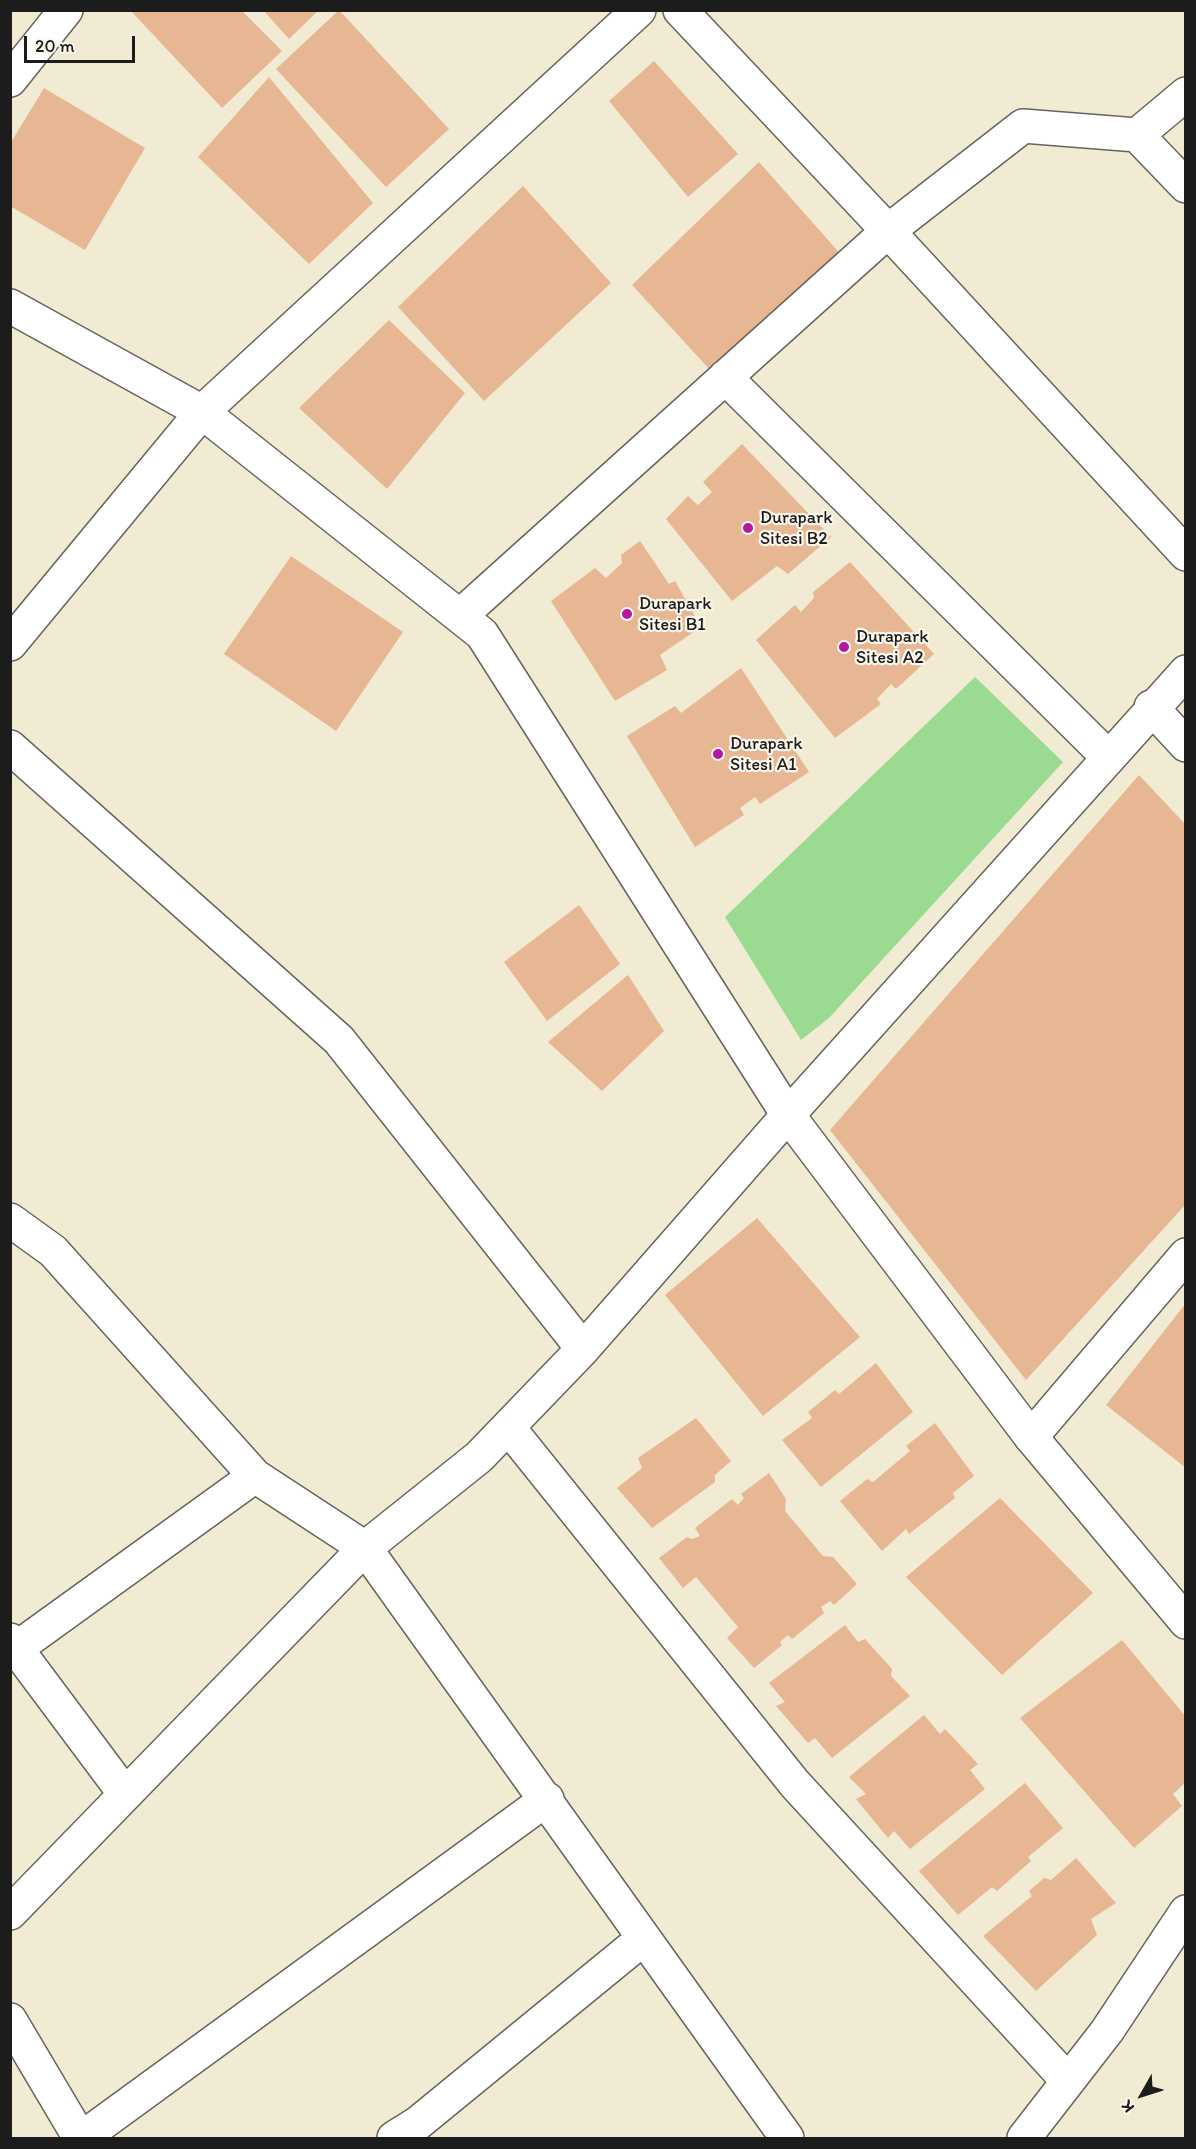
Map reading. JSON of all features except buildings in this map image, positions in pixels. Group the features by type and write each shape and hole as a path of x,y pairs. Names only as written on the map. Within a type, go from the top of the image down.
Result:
{"street":[{"path":"10,80 66,10"},
{"path":"10,644 202,412 639,10"},
{"path":"680,10 888,231 1185,555"},
{"path":"1137,135 1185,94"},
{"path":"460,616 888,231 1023,126 1137,135 1185,186"},
{"path":"10,306 202,412 482,634 788,1115 1030,1437 1185,1622"},
{"path":"725,377 1107,756"},
{"path":"10,1913 365,1548 479,1457 583,1349 1107,756 1185,672"},
{"path":"1151,707 1185,745"},
{"path":"10,747 339,1040 583,1349"},
{"path":"10,1220 53,1251 255,1476 365,1548 547,1799 787,2139"},
{"path":"1030,1437 1185,1255"},
{"path":"508,1427 795,1784 1068,2081"},
{"path":"125,1794 13,1647 255,1476"},
{"path":"10,2020 81,2139 547,1799"},
{"path":"1024,2139 1107,2031 1185,1912"},
{"path":"412,2133 644,1938"}],"green space":[{"path":"975,677 1063,762 829,1018 801,1040 725,917"}],"place":[{"name":"Durapark Sitesi B2","path":"748,528"},
{"name":"Durapark Sitesi B1","path":"627,614"},
{"name":"Durapark Sitesi A2","path":"844,647"},
{"name":"Durapark Sitesi A1","path":"718,754"}]}
